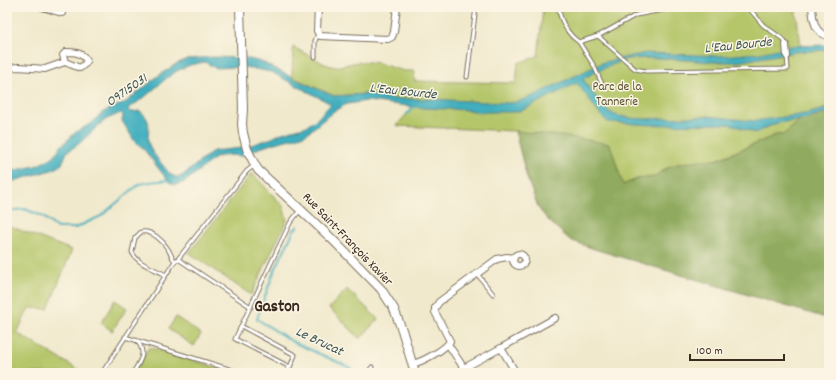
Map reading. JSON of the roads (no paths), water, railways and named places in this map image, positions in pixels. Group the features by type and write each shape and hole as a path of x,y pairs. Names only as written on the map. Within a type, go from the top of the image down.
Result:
{"street":[{"path":"42,7 62,12"},
{"name":"Rue Saint-François Xavier","path":"240,7 243,72 242,124 255,165 374,281 386,296 394,310 402,330 415,373"},
{"path":"318,7 318,34 323,37 390,38 394,32 397,7"},
{"path":"812,7 815,26 819,32 829,36"},
{"path":"786,45 787,56"},
{"path":"7,68 19,67 45,69 65,62"},
{"name":"Rue Saint-François Xavier","path":"252,155 267,176"},
{"path":"514,258 507,257 497,259 478,275 439,302 435,308 435,312 450,341 448,344 465,371 501,348 555,318"},
{"path":"412,364 420,362 448,344"},
{"path":"501,348 516,373"}],"lane":[{"path":"467,77 476,7"},
{"path":"558,7 559,16 573,38 580,42 594,66 602,84"},
{"path":"580,42 598,36 636,15 679,7"},
{"path":"748,7 763,25 784,40 786,45"},
{"path":"315,57 315,41 318,34"},
{"path":"598,36 635,69 646,71 788,69 787,56"},
{"path":"102,373 177,260 247,171 255,165"},
{"path":"290,367 235,339 290,223 301,209"},
{"path":"166,275 136,258 132,252 135,238 141,232 152,233 163,243 177,260 251,307"},
{"path":"478,275 493,294"},
{"path":"241,326 295,355 290,367 285,373"},
{"path":"125,337 242,373"},
{"path":"132,373 142,357 142,348 138,342"},
{"path":"367,373 372,367"}],"water":[{"path":"829,45 829,50 795,52 737,62 712,62 657,58 627,59 593,73 583,79 608,111 615,115 629,118 646,119 707,116 754,121 806,114 829,108 829,113 807,119 777,123 755,133 726,124 652,125 608,122 601,116 577,83 525,109 515,112 479,112 424,108 367,101 347,104 334,111 302,136 251,151 244,156 229,155 216,157 186,181 175,185 169,182 142,147 135,142 122,121 123,115 121,113 107,119 80,143 67,152 62,164 55,169 7,183 7,172 35,166 46,161 54,156 61,146 76,132 90,124 103,112 126,102 158,76 176,64 188,59 214,57 245,58 262,62 297,80 334,96 367,94 394,99 430,99 507,103 517,102 533,96 604,62 646,53 720,56 760,53 791,46","holes":["205,62 215,68 244,67 271,72 331,104 318,118 307,126 282,133 242,148 213,151 182,176 174,176 169,173 150,147 148,138 149,124 145,115 140,111 130,112 128,109 177,71 190,65"]}],"waterway":[{"name":"Le Brucat","path":"407,114 416,105"},
{"name":"L'Eau Bourde","path":"7,211 25,209 42,216 57,228 75,228 101,216 140,184 169,180"},
{"name":"Le Brucat","path":"298,226 294,230 273,274 257,319 293,342 351,368 355,373"}],"district":[{"name":"Gaston","path":"277,308"}],"park label":[{"name":"Parc de la Tannerie","path":"617,94"}],"water label":[{"name":"O9715031","path":"127,91"}]}
